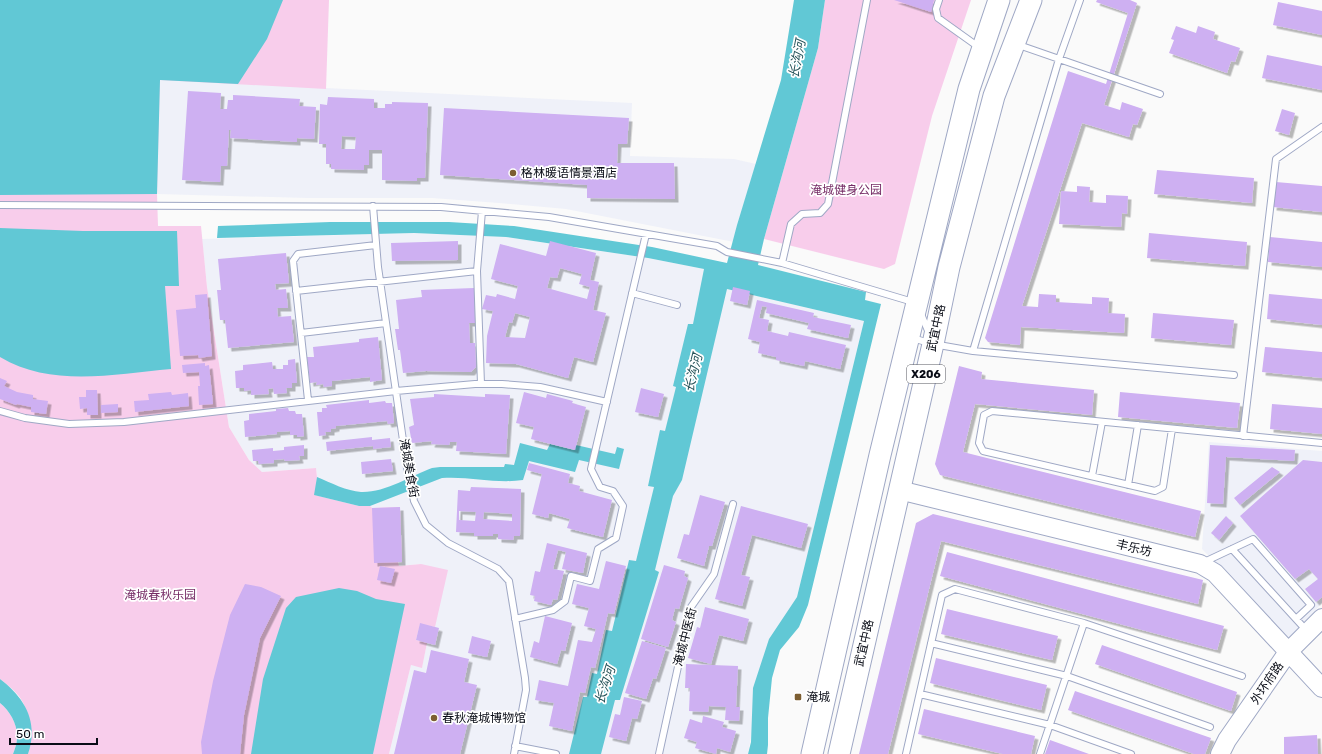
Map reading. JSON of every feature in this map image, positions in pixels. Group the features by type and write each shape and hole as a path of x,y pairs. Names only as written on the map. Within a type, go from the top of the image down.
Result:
{"main road":[{"name":"武宜中路","path":"839,754 933,344 949,267 994,96 1031,0"},
{"name":"武宜中路","path":"812,754 880,455 969,89 999,1"}],"street":[{"name":"丰乐坊","path":"899,490 1200,564 1215,573 1322,688"},
{"name":"外环府路","path":"1220,754 1227,740 1288,652 1322,618"}],"lane":[{"path":"782,263 791,224 802,214 820,213 828,204 867,0"},
{"path":"939,0 936,9 938,18 982,49"},
{"path":"973,351 1059,59 1080,0"},
{"path":"1015,44 1160,94"},
{"path":"1243,436 1276,159 1322,127"},
{"path":"0,205 441,207 549,217 718,246 727,252 782,263 916,303 933,344"},
{"name":"淹城美食街","path":"373,206 380,281 407,468 414,501 426,524 448,543 498,569 509,581 526,690 514,754"},
{"path":"481,384 477,271 482,211"},
{"path":"515,619 553,610 565,601 571,576 590,581 598,549 616,538 623,506 613,490 600,487 591,469 646,234"},
{"path":"308,400 293,261 298,254 376,245"},
{"path":"296,290 477,271"},
{"path":"632,293 677,305"},
{"path":"301,333 386,323"},
{"path":"908,338 973,351 1234,374"},
{"path":"0,411 25,418 69,424 124,422 396,390 481,384 540,387 607,402"},
{"path":"1172,429 1163,487 1156,492 983,451 979,443 984,415 992,411 1322,443"},
{"path":"1092,476 1102,422"},
{"path":"1128,485 1138,426"},
{"name":"淹城中医街","path":"659,754 691,607 714,574 732,504"},
{"path":"1200,564 1253,539 1311,605 1296,618"},
{"path":"1232,549 1308,632"},
{"path":"906,754 942,595 955,589 1084,623 1242,676"},
{"path":"1040,754 1084,623"},
{"path":"931,643 1067,676 1210,727"},
{"path":"920,694 1050,725 1131,754"},
{"path":"515,746 556,754"}],"shaded area":[{"path":"160,80 632,103 630,156 734,159 756,164 737,225 734,242 566,209 499,203 432,198 307,198 157,194"},
{"path":"414,233 506,237 648,258 704,269 727,289 864,321 797,597 769,639 748,754 389,754 411,665 422,667 427,643 416,640 420,623 435,627 421,564 399,566 400,507 372,508 314,495 317,477 316,468 262,472 249,460 229,427 207,287 202,239"},
{"path":"1209,442 1322,451 1322,603 1289,638 1202,549"}],"green space":[{"name":"淹城春秋乐园","path":"0,0 329,0 326,89 160,80 157,194 158,226 201,226 207,287 229,427 249,460 262,472 316,468 317,477 315,495 359,506 370,506 372,508 400,507 402,562 398,562 399,566 421,564 448,570 435,627 420,624 416,640 427,643 422,668 411,665 389,754 28,754 30,738 25,707 19,696 0,679"},
{"name":"淹城健身公园","path":"825,0 971,0 932,116 895,264 884,269 764,239 818,48"},
{"path":"0,703 10,714 15,723 17,740 13,754 0,754"}],"water":[{"path":"0,0 283,0 267,39 238,84 160,80 157,194 0,195"},
{"name":"长沟河","path":"794,0 825,0 818,48 758,265 866,292 865,300 881,304 808,605 799,627 780,650 772,678 768,718 767,754 748,754 751,742 753,688 769,639 797,597 864,321 727,289 682,480 673,496 655,570 659,572 620,700 615,700 601,754 569,754 583,697 587,697 592,673 597,674 606,630 612,631 629,560 636,561 654,487 648,486 660,430 665,431 676,387 673,386 688,324 693,324 704,269 648,258 506,237 414,233 217,238 218,226 330,222 449,222 514,226 652,247 727,263 781,80"},
{"path":"0,228 83,231 177,231 179,286 165,286 171,369 106,376 62,376 41,373 20,367 0,357"},
{"path":"520,443 547,450 550,444 574,450 576,445 615,454 617,447 624,449 619,469 579,460 575,472 529,461 523,480 503,481 442,478 370,506 359,506 314,495 317,477 350,490 370,492 388,487 432,468 504,467 505,464 514,465"},
{"path":"339,588 357,591 376,599 405,604 373,754 251,754 263,679 286,608 296,597"},
{"path":"0,679 16,694 28,712 32,731 28,754 13,754 16,746 17,733 15,723 10,714 0,703"}],"building":[{"path":"894,0 934,0 931,12"},
{"path":"1097,0 1130,0 1137,3 1104,105 1120,110 1122,102 1143,109 1137,125 1133,124 1129,137 1082,123 1022,306 1038,307 1039,294 1056,295 1056,302 1092,304 1092,297 1109,298 1108,313 1125,314 1124,333 1021,327 1020,345 988,342 985,338 1068,71 1106,84 1128,13 1096,2"},
{"path":"1278,2 1322,11 1322,35 1273,25"},
{"path":"1176,26 1196,33 1198,26 1215,32 1213,39 1240,48 1235,62 1231,61 1227,73 1169,53 1174,40 1171,39"},
{"path":"1267,55 1322,66 1322,90 1262,78"},
{"path":"188,91 221,93 220,109 227,109 228,100 233,100 233,95 300,99 299,106 316,107 314,139 297,138 297,142 230,138 231,130 229,130 227,166 221,166 220,182 182,180"},
{"path":"328,97 374,99 374,108 385,108 385,104 392,104 392,102 428,103 425,178 417,178 417,181 382,180 382,150 369,150 369,165 364,165 364,170 331,169 331,164 326,164 326,144 319,144 320,104 327,105","holes":["342,136 356,137 355,149 341,149"]},
{"path":"444,108 629,118 627,144 618,144 617,163 674,163 675,199 587,198 587,185 440,175"},
{"path":"1282,109 1295,113 1289,135 1275,131"},
{"path":"1157,170 1254,178 1252,203 1154,194"},
{"path":"1276,182 1322,186 1322,212 1273,207"},
{"path":"1077,186 1090,187 1089,202 1106,203 1106,195 1128,196 1127,214 1122,213 1121,227 1059,224 1061,191 1077,192"},
{"path":"1149,233 1247,242 1245,266 1147,258"},
{"path":"1270,237 1322,242 1322,267 1268,262"},
{"path":"458,241 458,260 392,261 391,243"},
{"path":"550,241 596,253 590,280 599,282 593,310 606,313 593,362 574,357 568,378 516,364 486,363 487,336 493,311 482,309 486,295 496,297 497,294 515,299 518,286 491,279 500,244 546,256","holes":["560,268 582,274 579,284 590,287 587,299 547,288 550,277 557,278","515,313 530,317 525,338 505,337 509,322 512,323"]},
{"path":"286,253 289,283 275,284 276,290 286,289 288,308 277,308 278,317 291,316 294,342 228,348 225,320 220,320 217,290 221,290 218,259"},
{"path":"733,287 750,291 747,305 730,301"},
{"path":"474,288 475,323 469,323 470,343 475,343 476,367 471,372 426,371 403,373 395,329 399,329 396,300 422,297 421,290"},
{"path":"207,294 212,356 199,358 198,355 180,356 176,310 196,308 195,295"},
{"path":"1269,294 1322,299 1322,325 1267,319"},
{"path":"757,300 814,313 813,317 851,325 848,338 807,329 809,323 766,313 767,307 762,306 759,318 769,320 767,331 788,336 789,332 846,345 840,369 805,361 804,366 776,360 776,357 758,353 760,342 748,339"},
{"path":"1153,313 1234,320 1231,345 1151,338"},
{"path":"378,337 382,380 370,382 370,377 332,381 332,386 324,387 323,384 316,385 317,382 310,383 307,357 314,357 313,347 359,342 359,339"},
{"path":"1265,347 1322,352 1322,378 1262,372"},
{"path":"295,359 297,383 292,383 292,388 286,388 287,393 274,394 273,388 268,389 269,394 251,395 251,390 244,391 244,388 236,388 235,371 243,370 243,365 272,362 273,369 283,369 283,365 288,365 288,360"},
{"path":"205,363 205,366 209,365 213,404 199,405 199,372 183,373 182,365"},
{"path":"959,366 982,372 981,379 1094,390 1092,415 975,404 963,452 1201,511 1195,537 940,475 935,464"},
{"path":"0,378 7,381 4,386 17,392 33,395 33,399 48,401 46,414 31,412 31,407 16,405 0,399"},
{"path":"641,388 664,394 658,417 635,412"},
{"path":"86,390 97,390 98,415 87,415 87,408 80,409 79,397 86,397"},
{"path":"171,392 172,395 188,393 189,406 135,412 134,401 149,400 148,394"},
{"path":"524,392 546,398 547,394 573,401 572,403 586,407 575,450 531,439 534,427 516,423"},
{"path":"1120,392 1240,403 1237,428 1118,417"},
{"path":"434,394 485,397 485,394 510,395 506,454 456,451 457,442 450,442 449,445 431,444 432,441 412,443 409,427 414,425 410,399 434,397"},
{"path":"369,400 369,403 385,401 386,403 392,403 394,423 388,424 387,421 336,426 336,428 331,429 331,432 325,432 326,435 319,436 317,412 322,412 322,408 327,408 326,405"},
{"path":"118,404 118,412 101,413 101,405"},
{"path":"1272,404 1322,408 1322,434 1270,429"},
{"path":"288,408 289,411 295,411 296,414 302,414 304,436 297,437 297,435 290,435 290,431 277,432 277,434 245,437 244,421 249,420 249,414"},
{"path":"372,437 372,440 390,438 391,447 373,449 373,446 327,451 326,442"},
{"path":"304,445 304,456 299,456 300,460 285,461 284,459 274,460 274,463 259,464 258,461 253,461 252,450 273,448 273,451 284,450 284,447"},
{"path":"1210,445 1295,450 1294,461 1226,457 1223,504 1207,503"},
{"path":"391,459 393,471 362,474 361,462"},
{"path":"1303,460 1322,462 1322,597 1316,602 1305,589 1318,579 1309,569 1295,579 1240,516"},
{"path":"529,463 570,474 568,483 580,486 579,491 612,500 603,537 567,528 570,519 549,513 548,518 532,514 542,474 527,470"},
{"path":"1272,467 1280,472 1240,505 1234,498"},
{"path":"471,487 521,489 520,536 514,536 513,540 498,539 498,534 493,534 493,536 474,536 474,533 456,532 458,490 470,491","holes":["459,511 476,512 475,521 459,520","484,512 512,514 512,521 483,519"]},
{"path":"700,495 725,502 712,546 709,546 704,566 677,558 684,534 689,535"},
{"path":"741,506 808,524 801,548 752,535 741,575 750,577 742,606 715,599"},
{"path":"400,507 402,562 374,563 372,508"},
{"path":"933,514 1203,580 1198,604 941,541 888,754 859,754 916,523"},
{"path":"1226,516 1233,523 1219,540 1211,533"},
{"path":"547,543 587,553 583,573 562,569 566,552 558,550 553,569 564,571 557,600 553,599 551,605 534,601 535,596 530,595 535,571 540,572"},
{"path":"947,552 1224,626 1217,650 940,576"},
{"path":"606,561 626,566 614,614 608,613 595,668 591,667 585,693 580,692 572,731 549,726 554,703 535,700 539,680 568,686 578,640 592,642 596,629 584,626 589,608 572,604 577,584 599,589"},
{"path":"664,565 685,571 684,576 688,578 679,609 675,608 672,620 676,622 668,647 641,639"},
{"path":"380,566 395,569 391,583 377,580"},
{"path":"245,584 261,587 281,596 260,638 244,715 240,754 202,754 201,742 213,681 230,615"},
{"path":"705,607 749,619 743,641 719,635 711,664 688,658 697,627 700,628"},
{"path":"947,609 1058,636 1052,660 941,634"},
{"path":"545,616 572,623 565,651 561,650 557,664 530,657 534,641 539,643"},
{"path":"420,623 439,628 435,645 416,640"},
{"path":"472,636 491,641 487,657 468,653"},
{"path":"642,641 666,648 656,679 653,678 646,699 625,693"},
{"path":"1102,645 1237,692 1231,711 1095,664"},
{"path":"431,650 469,659 464,682 477,685 460,754 394,754 414,670 426,673"},
{"path":"936,658 1047,685 1041,710 930,683"},
{"path":"686,664 738,666 736,707 740,707 739,721 725,720 726,707 709,706 708,712 689,711 690,688 685,688"},
{"path":"1075,691 1211,738 1205,754 1194,754 1068,710"},
{"path":"624,697 642,701 637,719 632,718 626,741 609,737 615,714 620,715"},
{"path":"924,709 1035,736 1031,754 1003,754 918,734"},
{"path":"703,716 724,722 722,727 736,731 730,752 717,748 716,754 695,748 697,742 684,738 690,719 702,723"},
{"path":"1317,735 1318,754 1284,754 1284,737"},
{"path":"1050,740 1089,754 1045,754"}],"place":[{"name":"格林暖语情景酒店","path":"513,173"},
{"name":"淹城","path":"798,697"},
{"name":"春秋淹城博物馆","path":"434,718"}]}
